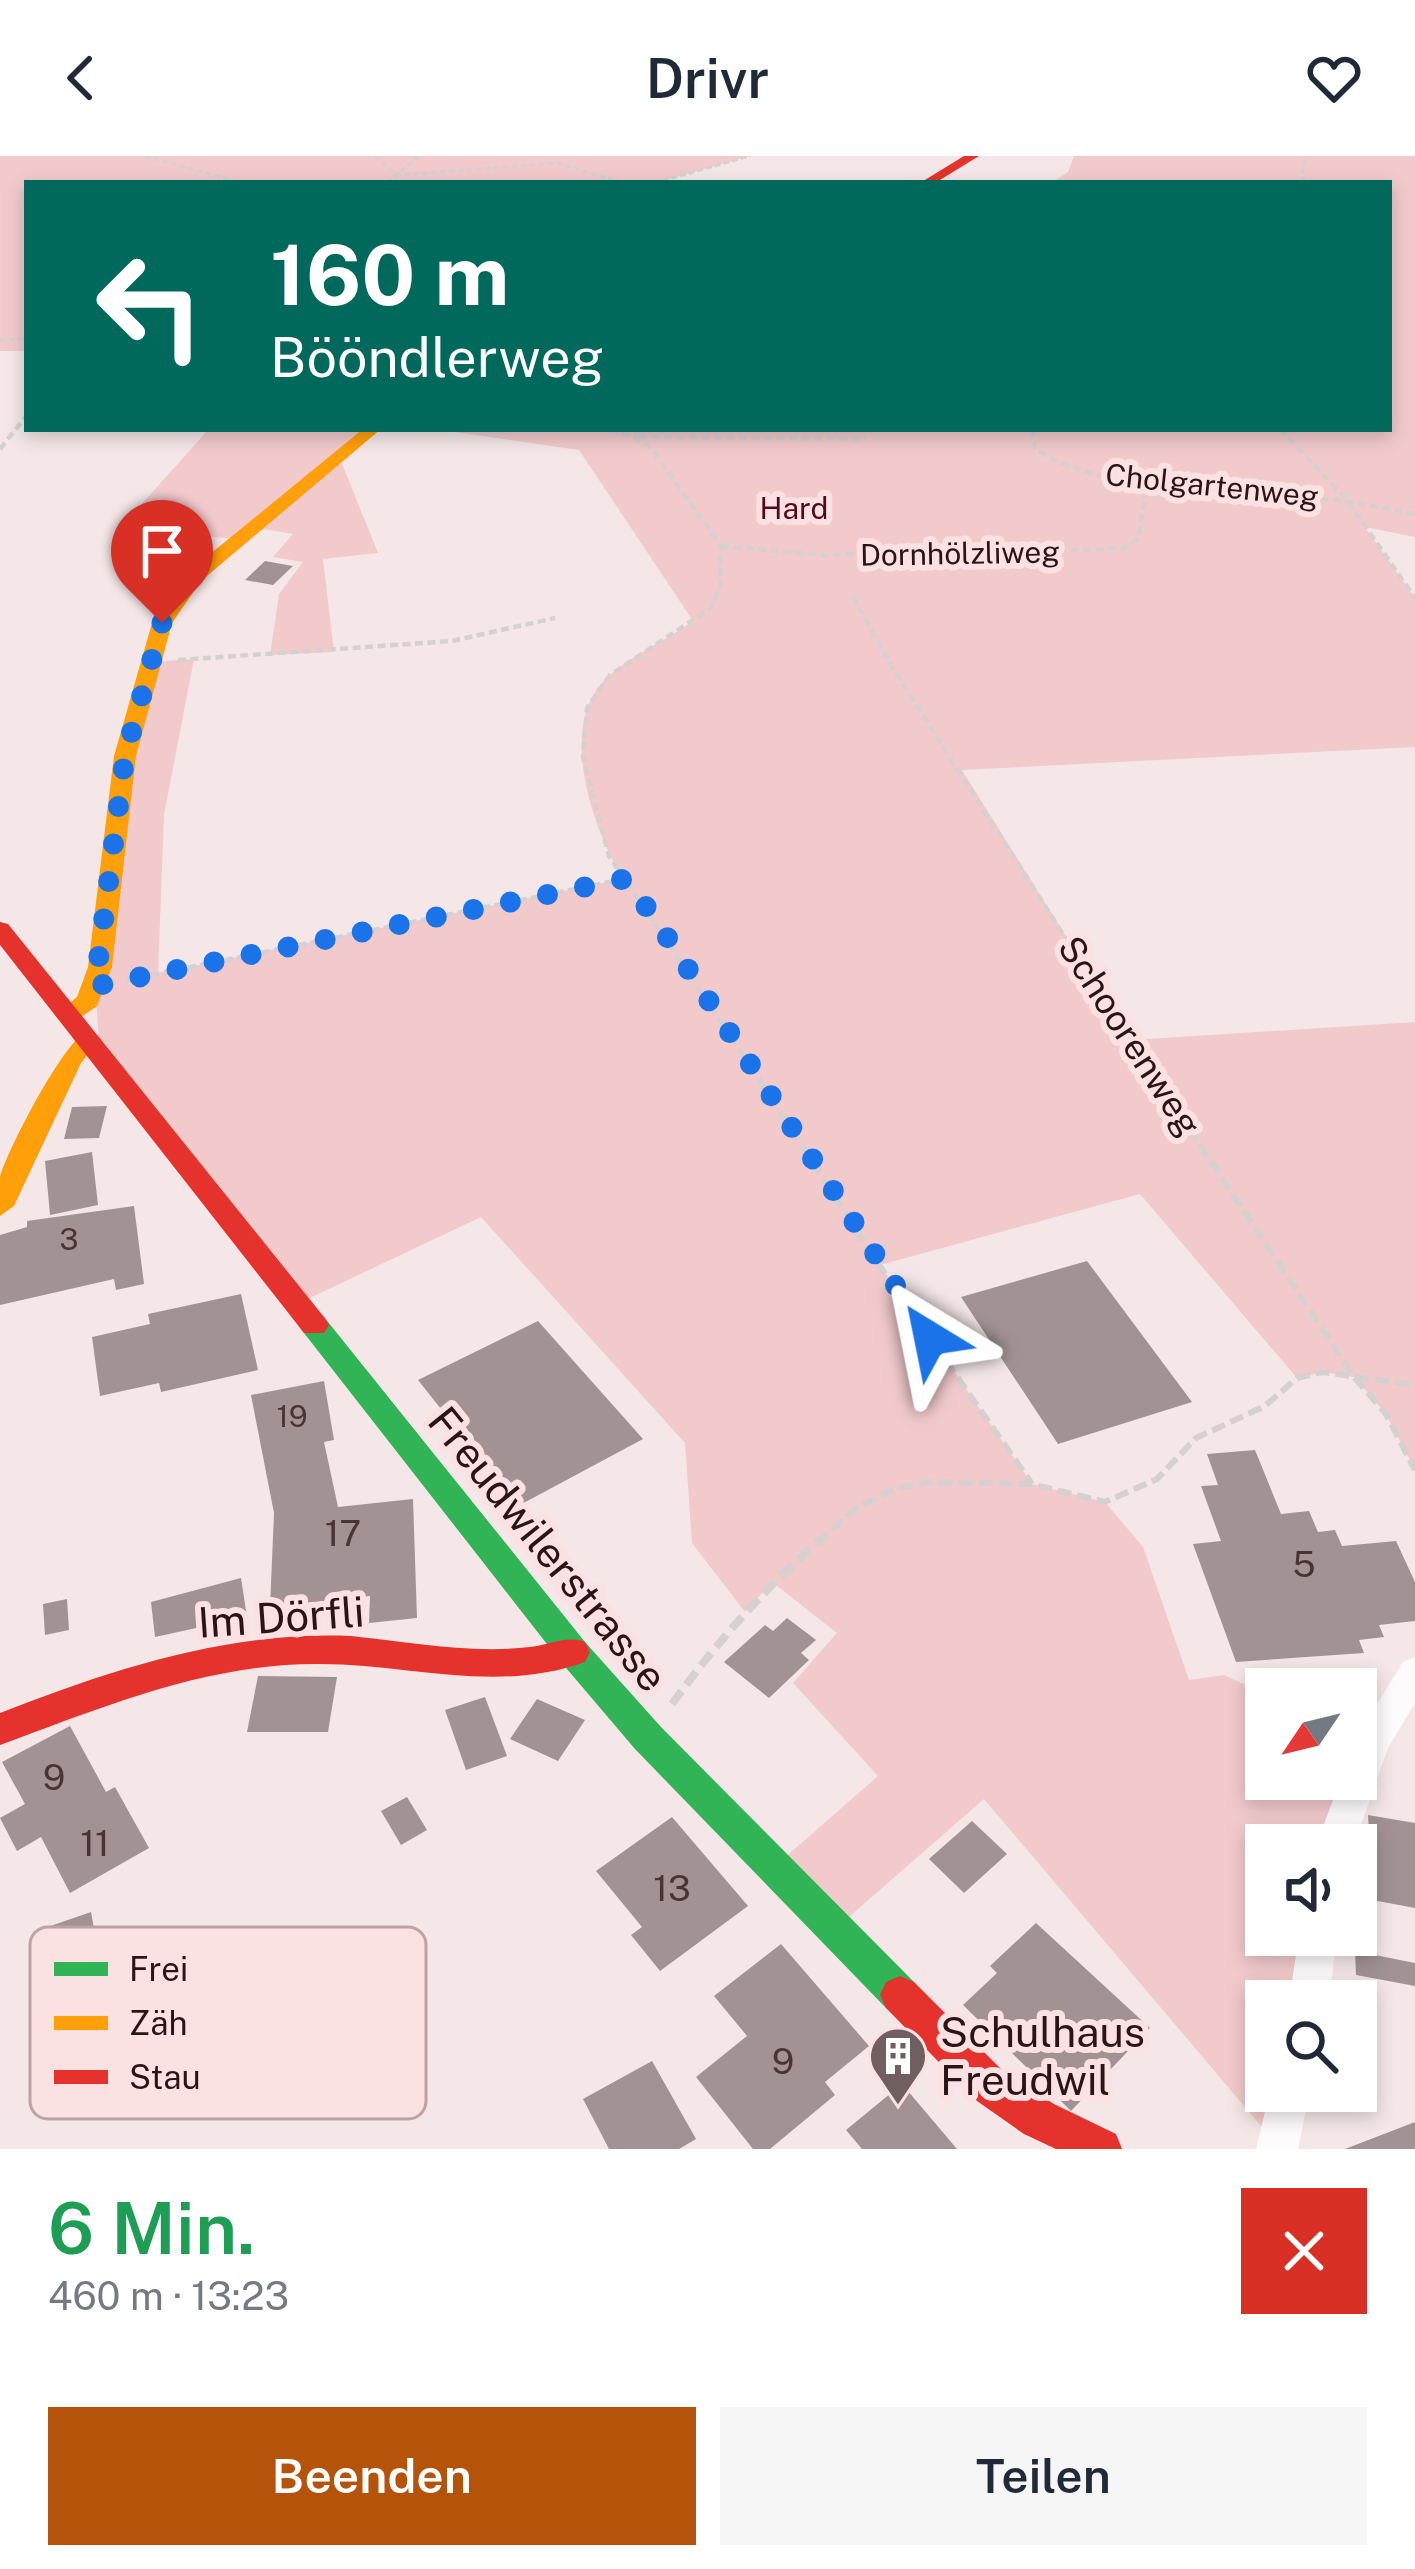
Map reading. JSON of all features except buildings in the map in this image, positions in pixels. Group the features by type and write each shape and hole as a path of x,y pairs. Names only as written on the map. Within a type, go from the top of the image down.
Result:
{"street":[{"path":"931,180 973,156"},
{"path":"68,1015 88,1001 95,986 125,756 150,662 175,600 237,539 369,432"},
{"name":"Freudwilerstrasse","path":"0,929 573,1652 647,1738 992,2087 1039,2119 1101,2149"},
{"path":"0,1206 70,1060 88,1039"},
{"name":"Im Dörfli","path":"0,1729 166,1669 234,1655 345,1649 511,1669 573,1652"},
{"path":"1343,1824 1372,1742 1415,1672"},
{"path":"1277,2149 1285,2112"}],"path":[{"path":"145,156 234,180"},
{"path":"375,156 397,175 558,163 613,180"},
{"path":"391,180 419,156"},
{"path":"665,180 750,156"},
{"path":"0,449 24,419"},
{"path":"619,432 635,437 866,439"},
{"name":"Cholgartenweg","path":"1033,432 1035,449 1063,467 1148,481 1347,500 1415,514"},
{"path":"1283,432 1347,500 1415,598"},
{"path":"635,437 667,469 721,546 720,586 710,608 610,675 587,708 583,758 609,856 652,914 879,1265 1032,1484"},
{"name":"Dornhölzliweg","path":"721,546 822,555 1123,549 1138,538 1148,481"},
{"path":"132,529 237,539"},
{"name":"Schoorenweg","path":"854,597 892,667 1131,1041 1354,1377 1386,1414 1415,1470"},
{"path":"150,662 412,645 555,618"},
{"path":"95,986 624,879"},
{"path":"647,1738 715,1645 758,1597 854,1510 891,1490 927,1482 1032,1484 1105,1502 1157,1479 1196,1438 1265,1406 1297,1378 1323,1372 1415,1385"}],"green space":[{"path":"0,156 750,156 665,180 24,180 24,351 0,351"},
{"name":"Hard","path":"1074,156 1415,156 1415,537 1365,527 1415,598 1415,747 962,770 1131,1040 1415,1022 1415,1470 1386,1414 1354,1377 1323,1372 1297,1378 1140,1194 880,1265 1032,1484 1105,1502 1143,1547 1189,1680 1224,1675 1245,1685 1245,1800 1351,1800 1343,1824 1245,1824 1245,1956 1315,1956 1312,1980 1245,1980 1245,2107 984,1799 834,1930 773,1868 878,1776 793,1683 837,1633 772,1582 745,1612 692,1543 685,1443 481,1217 297,1304 99,1039 95,986 150,662 194,659 164,815 158,973 623,879 601,835 585,782 583,728 589,704 611,674 693,621 579,450 455,432 1392,432 1392,180 1056,180 1068,172"},
{"path":"206,432 369,432 339,456 378,553 323,559 334,652 270,655 279,594 303,562 273,557 293,534 251,527 237,539 120,528"},
{"path":"1249,2112 1285,2112 1278,2146"}],"traffic: fast":[{"path":"314,1325 573,1652 648,1738 900,1995"}],"traffic: slow":[{"path":"68,1015 88,1001 100,967 125,756 162,623 194,577 369,432"},
{"path":"0,1206 70,1060 88,1039"}],"traffic: jam":[{"path":"931,180 973,156"},
{"path":"0,929 314,1325"},
{"path":"0,1729 116,1686 236,1656 319,1649 510,1664 573,1652"},
{"path":"900,1995 991,2087 1039,2119 1101,2149"}],"place":[{"name":"Schulhaus Freudwil","path":"898,2107"}],"route":[{"path":"162,623 125,756 95,986 624,879 652,914 930,1338"}]}
